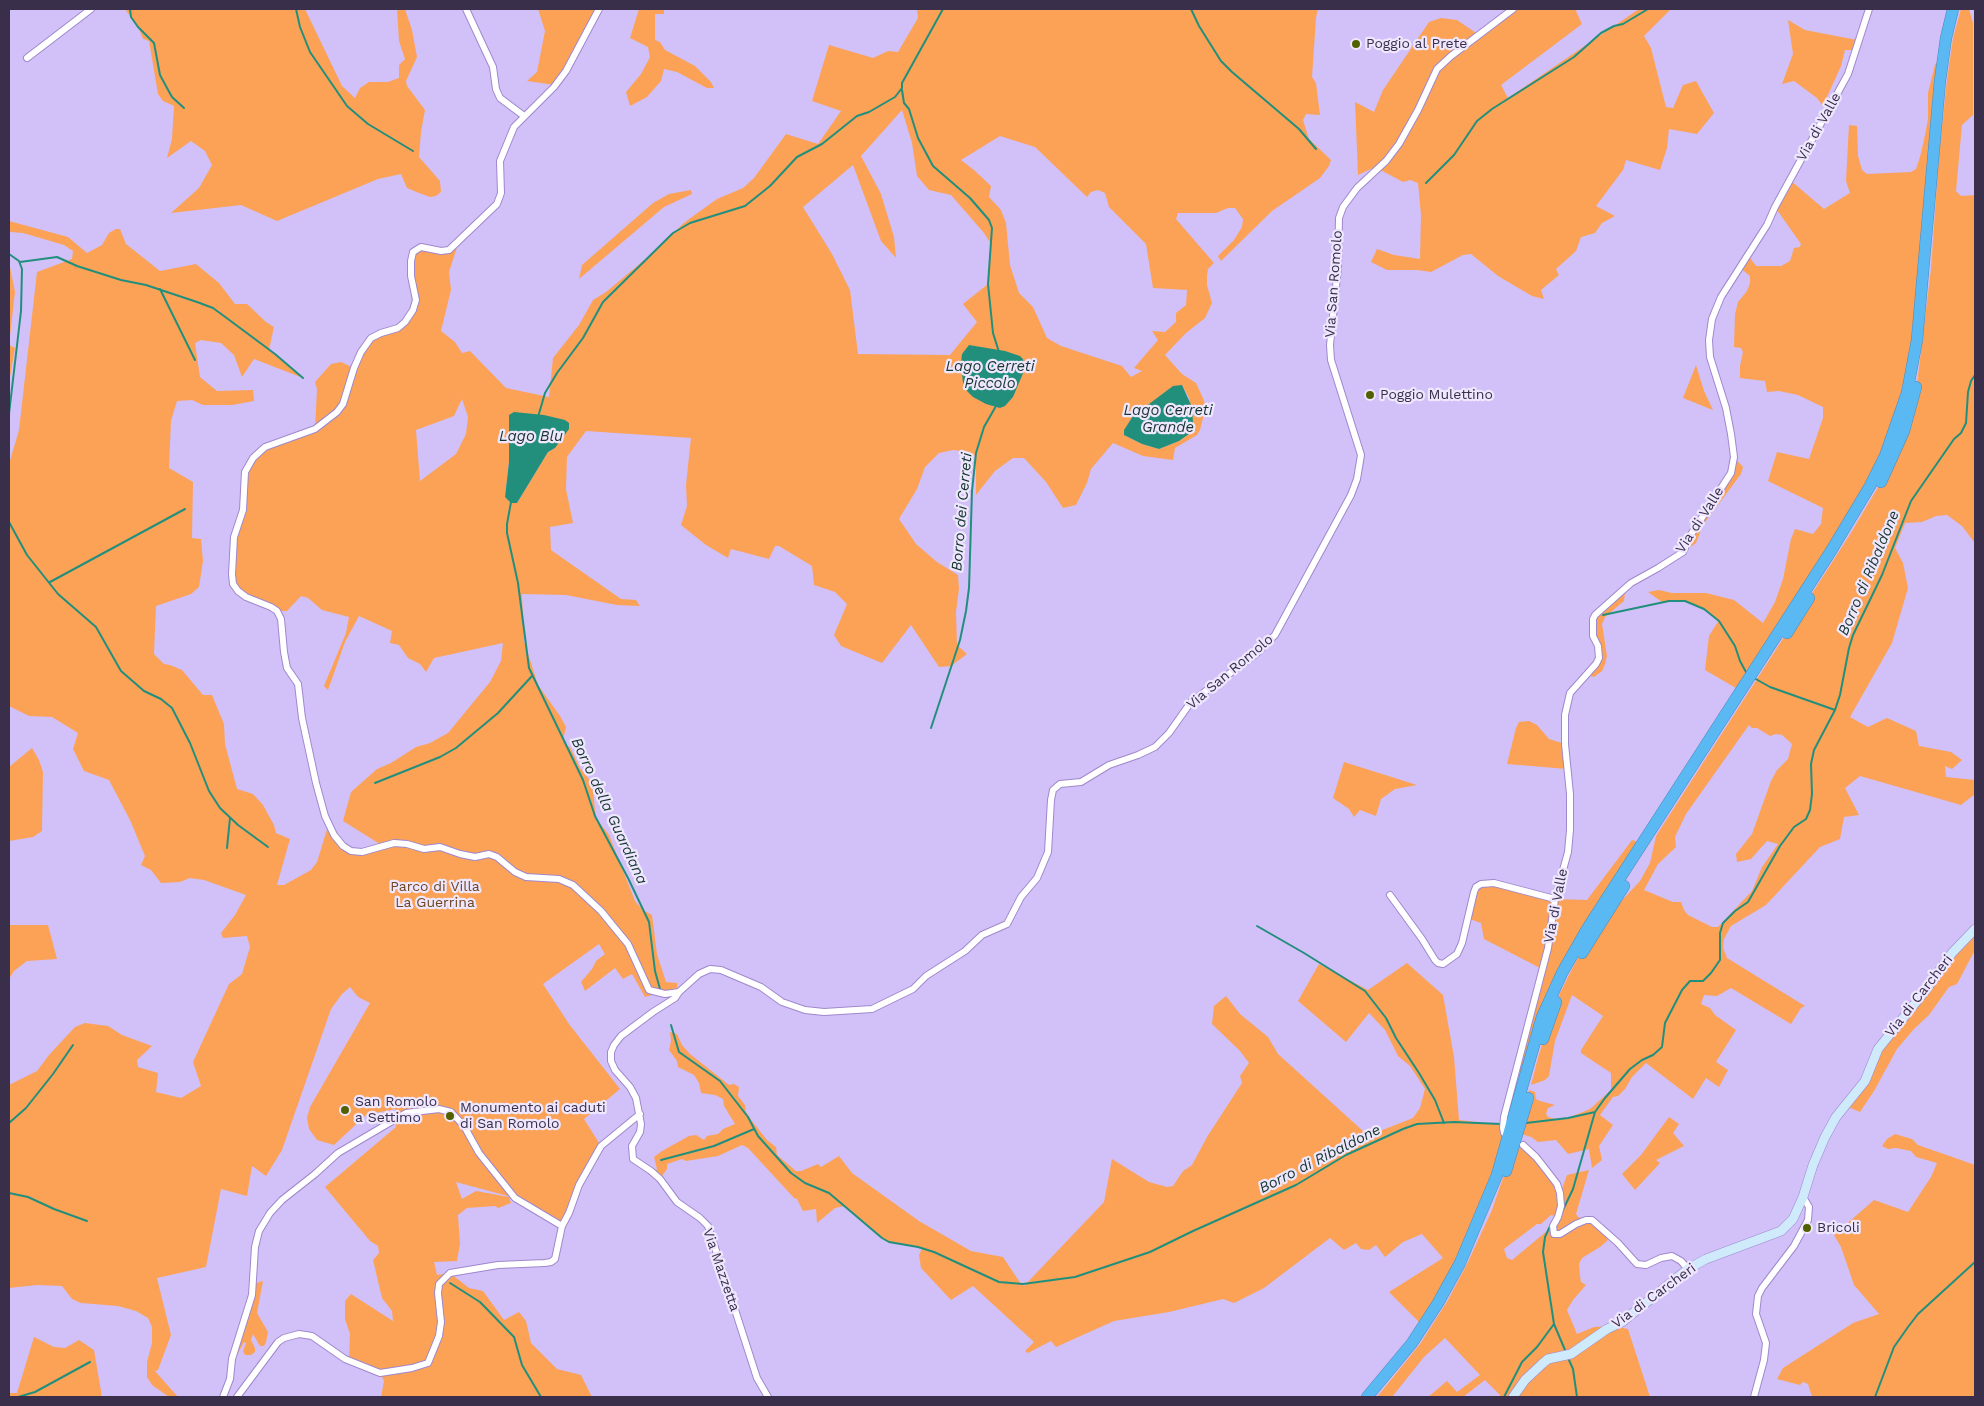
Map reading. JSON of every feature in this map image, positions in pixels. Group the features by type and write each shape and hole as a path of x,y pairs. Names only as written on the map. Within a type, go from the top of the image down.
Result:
{"highway":[{"path":"1367,1397 1416,1338 1460,1263 1497,1175 1542,1017 1566,965 1587,929 1831,551 1870,486 1884,456 1907,393 1917,340 1940,81 1946,38 1953,9"},
{"path":"1377,1397 1410,1357 1434,1322 1448,1300 1477,1243 1492,1210 1512,1152 1549,1022 1560,993 1576,961 1849,536 1880,484 1896,450 1914,399 1924,342 1947,80 1953,38 1961,9"}],"street":[{"path":"27,58 91,9"},
{"path":"466,9 493,67 496,89 500,98 524,116"},
{"path":"599,9 566,71 554,87 514,127 503,153 500,170 501,193 497,204 449,250 441,251 421,247 413,252 411,276 416,300 413,310 405,322 398,328 371,338 361,352 343,404 337,412 315,428 265,447 252,458 245,472 243,510 234,537 232,555 234,584 238,591 246,597 271,607 277,611 281,618 284,652 288,668 298,684 302,718 316,783 325,816 334,835 343,846 351,851 362,852 394,844 407,844 424,849 440,847 475,857 489,854 497,857 515,872 526,877 559,879 574,885 600,911 628,944 649,990 665,994 679,992"},
{"name":"Via San Romolo","path":"640,1114 636,1098 630,1086 611,1061 611,1052 621,1036 675,998 699,974 710,969 721,970 761,987 782,1002 805,1010 824,1012 872,1009 913,989 926,976 965,951 982,934 1007,924 1021,898 1037,878 1048,852 1053,790 1060,784 1081,782 1109,765 1154,747 1169,733 1191,702 1256,654 1275,635 1351,495 1357,479 1361,455 1331,360 1330,345 1338,267 1339,218 1343,207 1357,188 1386,161 1399,144 1418,110 1437,69 1451,56 1513,9"},
{"name":"Via di Valle","path":"1504,1127 1548,948 1555,899 1568,852 1570,830 1566,715 1570,693 1596,664 1599,658 1598,646 1593,636 1593,619 1630,583 1683,552 1690,536 1730,473 1734,456 1731,434 1726,408 1710,357 1709,340 1712,319 1721,297 1767,225 1848,74 1869,9"},
{"path":"1390,895 1435,960 1438,963 1444,964 1457,954 1462,942 1474,892 1476,887 1481,884 1494,883 1555,899"},
{"name":"Via di Carcheri","path":"1513,1397 1542,1364 1548,1360 1571,1354 1607,1329 1622,1322 1688,1268 1706,1259 1780,1231 1793,1219 1825,1137 1836,1117 1865,1081 1878,1049 1925,991 1952,953 1975,929"},
{"path":"223,1397 230,1379 232,1359 252,1295 255,1247 259,1231 270,1213 282,1200 338,1153 406,1112 439,1110 451,1112 464,1126 479,1153 515,1198 562,1226"},
{"path":"237,1397 278,1342 284,1338 299,1334 312,1336 345,1359 380,1373 412,1368 428,1363 440,1336 439,1284 450,1273 498,1265 551,1262 555,1259 562,1226 570,1213 579,1185 601,1146 640,1114"},
{"name":"Via Mazzetta","path":"640,1114 640,1132 632,1146 633,1160 651,1171 660,1179 677,1202 708,1226 757,1378 768,1397"},
{"path":"1523,1145 1536,1156 1557,1184 1561,1206 1558,1217 1552,1226 1554,1234 1560,1234 1586,1220 1592,1220 1618,1243 1637,1264 1646,1265 1661,1258 1672,1256 1688,1268"},
{"path":"1754,1397 1764,1360 1766,1343 1756,1314 1758,1296 1794,1246 1808,1220 1809,1207 1803,1197"}],"green space":[{"path":"125,9 305,9 342,86 355,98 360,88 369,82 388,82 399,78 399,65 405,59 399,41 397,9 405,9 412,30 417,57 406,81 407,86 425,110 419,157 440,181 441,192 436,196 430,197 407,188 401,174 378,179 277,221 241,205 171,213 199,188 212,165 205,151 191,141 167,158 172,139 174,106 163,101 158,94 149,41 143,39 138,27"},
{"path":"538,9 599,9 555,85 527,81 537,72 545,31"},
{"path":"639,9 664,9 664,14 655,14 655,40 660,42 665,50 695,66 711,82 714,88 707,88 677,72 664,69 661,81 647,97 630,106 626,92 641,74 650,57 648,47 630,38"},
{"name":"Parco di Villa La Guerrina","path":"917,9 1318,9 1312,77 1316,83 1320,115 1306,114 1303,120 1309,139 1331,160 1329,166 1320,178 1272,211 1221,261 1218,256 1234,240 1242,227 1243,219 1235,208 1228,208 1216,213 1178,213 1176,219 1214,263 1208,269 1207,285 1212,303 1205,318 1186,333 1165,355 1182,374 1196,383 1206,406 1200,430 1197,435 1175,448 1173,460 1143,456 1113,443 1091,469 1087,483 1076,505 1063,508 1046,482 1024,458 1013,458 995,471 976,495 976,457 970,452 953,450 939,453 925,467 917,489 899,519 916,544 937,562 958,575 957,645 967,654 951,666 939,667 911,625 882,663 841,646 834,635 847,604 835,592 814,585 812,566 779,546 775,546 769,559 731,549 728,558 706,545 681,525 687,506 686,485 691,438 586,431 567,457 566,489 573,523 550,527 551,550 621,599 636,600 640,606 617,605 566,595 522,594 524,641 538,685 566,727 563,740 566,746 570,747 580,768 592,783 596,818 609,835 635,901 643,910 652,915 657,954 666,982 677,983 677,988 645,997 632,974 623,979 615,968 585,991 581,982 596,961 605,954 599,944 543,984 569,1024 620,1089 584,1119 601,1146 562,1226 515,1198 456,1182 462,1199 476,1191 509,1197 511,1203 498,1208 495,1206 467,1208 458,1215 460,1244 457,1261 434,1262 437,1275 450,1273 469,1288 483,1291 504,1320 519,1312 526,1321 531,1343 557,1369 581,1375 592,1397 381,1397 384,1381 380,1373 349,1360 350,1334 345,1319 345,1301 351,1294 393,1321 392,1311 382,1298 373,1260 379,1253 378,1246 370,1241 325,1187 396,1127 395,1109 366,1115 334,1145 317,1140 309,1129 307,1118 310,1107 370,1003 358,997 350,987 331,1009 282,1150 266,1176 252,1166 247,1196 221,1189 206,1267 157,1278 171,1335 158,1370 155,1371 178,1397 169,1397 152,1385 147,1377 147,1362 152,1343 152,1327 148,1318 136,1311 118,1306 81,1303 72,1299 62,1286 37,1285 9,1288 9,1085 37,1071 75,1027 85,1023 108,1026 122,1035 152,1046 137,1060 138,1067 158,1073 156,1092 181,1098 201,1086 193,1062 229,984 242,974 250,947 247,936 223,938 221,933 235,915 246,895 204,880 190,878 180,882 161,883 151,870 141,865 145,856 130,820 109,780 84,771 73,749 78,733 52,717 29,716 9,706 9,464 19,430 37,272 72,259 73,251 64,245 23,233 11,232 9,230 9,221 68,237 87,253 102,245 109,233 120,229 126,244 160,271 196,264 219,283 235,304 247,304 274,327 269,350 303,378 254,359 242,377 234,355 221,343 201,340 195,343 200,377 217,391 253,390 254,401 232,405 203,405 192,400 177,401 171,421 169,468 193,482 192,538 201,539 203,561 199,587 191,594 156,606 154,654 164,664 182,670 203,695 212,695 224,724 225,744 237,789 253,794 263,805 274,825 276,833 290,839 277,885 284,885 311,870 317,862 329,823 334,835 351,851 383,846 343,821 351,792 377,769 391,763 416,747 430,743 448,733 490,682 501,661 503,643 434,658 426,672 420,664 408,658 399,645 390,643 392,631 359,616 345,642 328,690 324,686 346,633 349,617 322,610 308,598 301,596 287,611 277,611 246,597 233,584 232,555 243,510 245,472 265,447 315,429 317,389 315,382 331,364 341,362 354,368 371,338 398,328 416,300 411,276 416,249 441,251 459,241 449,272 451,290 441,331 455,342 462,353 470,351 506,388 549,397 553,358 579,325 593,300 606,292 649,256 685,222 717,199 743,188 754,178 786,134 818,144 841,111 812,101 829,45 873,58 888,51 898,52 918,18","holes":["902,110 912,143 917,176 929,190 951,195 984,233 991,244 988,284 963,304 977,322 950,355 858,354 850,290 832,254 803,207 853,165 881,241 896,258 894,237 881,194 861,156","1000,136 1035,147 1087,197 1091,192 1098,190 1105,193 1109,207 1146,244 1153,288 1187,290 1186,305 1176,313 1176,322 1165,332 1152,331 1158,340 1134,368 1142,371 1131,377 1122,366 1061,346 1047,338 1033,307 1019,293 1010,265 1006,223 1001,210 989,197 991,186 961,160","1182,385 1189,398 1192,428 1189,434 1179,441 1159,449 1142,444 1124,435","462,399 468,417 466,434 456,454 420,481 416,430 454,416","509,415 555,448 548,452 517,503 505,497 509,462"]},
{"path":"1513,9 1577,9 1576,11 1582,24 1501,85 1508,98 1639,9 1671,9 1644,36 1651,48 1666,107 1673,108 1683,85 1696,81 1714,113 1697,134 1669,129 1667,148 1660,170 1626,160 1623,170 1596,206 1615,216 1602,223 1595,233 1581,237 1576,251 1556,269 1559,275 1541,290 1544,299 1532,296 1498,276 1471,254 1463,255 1431,272 1387,270 1371,262 1377,249 1394,255 1420,259 1421,215 1418,183 1410,180 1403,182 1375,167 1358,175 1355,102 1374,112 1383,90 1429,22 1441,18 1457,20 1479,35"},
{"path":"1961,9 1969,9 1973,23 1973,115 1962,125 1956,191 1961,196 1975,195 1975,549 1974,542 1962,526 1947,515 1936,516 1922,522 1905,523 1895,548 1903,563 1908,588 1892,643 1850,717 1868,727 1887,718 1916,731 1919,746 1951,752 1962,760 1952,769 1945,766 1946,777 1975,780 1975,794 1961,805 1860,776 1845,788 1859,815 1844,817 1840,839 1820,847 1766,905 1731,926 1724,939 1723,948 1727,958 1805,1006 1801,1008 1791,1024 1731,988 1717,996 1704,995 1701,1004 1710,1008 1715,1015 1736,1030 1716,1062 1728,1070 1719,1087 1706,1078 1693,1099 1646,1063 1632,1077 1625,1089 1618,1096 1613,1097 1600,1115 1613,1125 1599,1146 1602,1160 1592,1168 1589,1149 1568,1154 1556,1140 1538,1142 1531,1137 1518,1133 1529,1090 1535,1092 1536,1099 1555,1105 1548,1108 1546,1114 1548,1117 1559,1120 1590,1109 1611,1090 1611,1073 1581,1053 1581,1050 1603,1016 1572,995 1555,1041 1549,1076 1545,1080 1531,1085 1539,1054 1560,993 1576,961 1609,909 1615,908 1640,881 1650,863 1656,836 1849,536 1880,484 1917,384 1931,269 1939,155 1953,38","holes":["1749,725 1752,728 1757,728 1770,736 1782,735 1792,744 1788,759 1777,770 1771,781 1752,834 1736,854 1737,862 1751,859 1767,841 1778,844 1762,867 1752,891 1718,927 1712,927 1688,915 1681,902 1673,902 1644,890 1658,864 1676,847 1675,837 1686,814"]},
{"path":"1788,20 1805,30 1857,40 1855,50 1845,50 1841,66 1823,106 1817,98 1794,81 1782,84 1793,54"},
{"path":"1942,61 1919,319 1891,441 1741,691 1705,670 1709,636 1719,620 1704,609 1685,601 1662,602 1648,592 1659,590 1672,593 1706,593 1734,600 1763,623 1775,602 1783,579 1791,539 1795,529 1813,534 1821,524 1823,508 1768,481 1777,452 1809,459 1823,418 1823,407 1798,395 1779,391 1767,392 1765,381 1740,378 1743,352 1741,348 1734,347 1735,314 1738,302 1747,291 1750,276 1740,268 1748,255 1756,266 1781,266 1790,261 1794,248 1800,247 1801,244 1775,207 1790,180 1824,209 1850,193 1846,181 1849,125 1857,126 1858,156 1862,170 1867,174 1911,172 1916,169 1928,119 1928,93 1935,64"},
{"path":"691,190 692,194 664,207 579,279 582,265 653,203 669,194"},
{"path":"9,262 15,292 9,345"},
{"path":"9,345 15,348 9,383"},
{"path":"1696,365 1704,391 1713,410 1683,398"},
{"path":"1734,457 1743,467 1741,474 1703,525 1696,543 1683,552 1730,473"},
{"path":"1623,590 1625,593 1624,601 1605,617 1602,624 1607,656 1605,664 1602,671 1594,677 1590,676 1586,674 1599,658 1593,619"},
{"path":"1529,721 1537,725 1549,739 1565,744 1567,769 1507,764 1519,722"},
{"path":"32,748 43,772 42,831 33,837 9,841 9,767"},
{"path":"1344,762 1417,785 1395,789 1381,799 1376,816 1360,810 1354,817 1349,809 1333,798"},
{"path":"1632,840 1642,843 1562,973 1526,1075 1517,1072 1542,969 1484,939 1481,923 1467,918 1474,892 1487,883 1555,899 1587,900"},
{"path":"9,925 48,925 57,959 27,961 14,971 9,979"},
{"path":"1975,929 1975,950 1957,984 1949,987 1929,1015 1897,1049 1860,1112 1846,1106 1865,1081 1878,1049"},
{"path":"1407,963 1443,995 1454,1057 1459,1120 1512,1126 1497,1175 1423,1326 1389,1292 1443,1258 1422,1234 1403,1242 1385,1257 1376,1245 1369,1250 1361,1249 1356,1243 1344,1250 1330,1238 1264,1288 1234,1303 1223,1299 1169,1312 1114,1321 1056,1347 1051,1341 1028,1353 1025,1351 1034,1342 973,1286 951,1300 921,1268 919,1255 922,1248 889,1242 845,1206 835,1208 817,1223 816,1209 803,1211 797,1199 748,1148 742,1145 718,1156 686,1161 682,1159 667,1164 667,1169 660,1179 654,1173 657,1169 654,1157 662,1151 689,1136 696,1135 704,1140 707,1136 718,1134 723,1129 735,1124 724,1106 723,1099 715,1095 701,1093 699,1083 694,1075 678,1067 677,1061 669,1050 670,1032 677,1034 682,1045 690,1054 729,1085 734,1084 739,1087 738,1096 745,1105 746,1112 752,1121 767,1140 776,1147 777,1155 796,1171 801,1171 818,1164 821,1167 839,1156 852,1173 919,1221 971,1251 1003,1257 1024,1286 1104,1202 1112,1159 1149,1182 1167,1187 1173,1186 1183,1171 1192,1165 1207,1137 1242,1083 1240,1076 1249,1063 1240,1051 1212,1024 1214,1006 1226,996 1240,1014 1268,1037 1278,1054 1374,1141 1375,1133 1413,1118 1420,1108 1425,1089 1410,1066 1398,1056 1385,1030 1369,1013 1346,1042 1298,1001 1319,964 1368,990"},
{"path":"1669,1117 1679,1124 1673,1133 1684,1146 1656,1160 1660,1163 1635,1190 1622,1174 1641,1155"},
{"path":"1895,1134 1912,1139 1918,1145 1975,1165 1975,1397 1812,1397 1808,1384 1803,1382 1800,1385 1777,1379 1783,1368 1853,1323 1879,1314 1854,1285 1841,1247 1834,1235 1874,1200 1908,1212 1931,1177 1937,1163 1916,1157 1911,1151 1896,1148 1888,1149 1882,1146 1887,1139"},
{"path":"1516,1140 1523,1145 1561,1192 1567,1175 1589,1170 1576,1214 1578,1217 1592,1220 1609,1235 1607,1241 1600,1247 1582,1258 1579,1264 1580,1276 1581,1282 1586,1285 1567,1310 1577,1334 1594,1327 1614,1326 1628,1329 1650,1397 1500,1397 1485,1380 1463,1397 1428,1397 1447,1381 1457,1392 1480,1375 1445,1338 1424,1357 1392,1397 1377,1397 1420,1344 1448,1300 1492,1210","holes":["1551,1215 1558,1217 1553,1226 1512,1260 1507,1258 1504,1249"]},
{"path":"263,1281 257,1313 268,1332 266,1342 264,1346 260,1346 253,1334 251,1340 255,1352 251,1355 245,1355 243,1351 246,1343 244,1342 237,1355 233,1357 253,1284"},
{"path":"34,1337 54,1347 65,1348 79,1340 94,1350 102,1397 9,1397 9,1393 17,1393"}],"water":[{"name":"Lago Cerreti Piccolo","path":"969,345 1005,351 1020,356 1023,359 1024,371 1013,397 1005,406 1000,408 986,404 973,397 967,391 963,383 961,363 962,354"},
{"name":"Lago Cerreti Grande","path":"1182,385 1192,407 1193,422 1189,434 1179,441 1159,449 1142,444 1124,435 1124,430 1133,416 1173,386"},
{"name":"Lago Blu","path":"514,412 544,415 565,420 569,423 569,429 555,448 548,452 517,503 511,503 505,497 509,462 509,415"}],"waterway":[{"path":"130,9 131,17 138,27 154,43 160,75 167,88 172,97 184,108"},
{"path":"296,9 300,27 310,52 347,106 368,124 413,151"},
{"name":"Borro della Guardiana","path":"538,417 545,393 583,338 603,302 673,233 690,223 745,206 770,186 797,157 822,144 857,116 869,112 895,97 902,88 902,83 943,9"},
{"path":"1191,9 1199,26 1221,61 1299,129 1316,149"},
{"path":"1426,183 1454,155 1477,121 1492,109 1574,57 1601,33 1614,26 1623,24 1648,9"},
{"name":"Borro dei Cerreti","path":"902,90 904,103 909,109 918,138 933,166 970,198 989,220 992,228 988,284 993,333 999,352"},
{"path":"9,254 19,261 22,269 21,311 9,414"},
{"path":"20,262 57,257 77,266 121,280 146,285 213,308 275,354 303,378"},
{"path":"160,289 195,360"},
{"name":"Borro di Ribaldone","path":"1562,1212 1573,1189 1595,1112 1630,1069 1662,1047 1665,1023 1682,990 1690,981 1703,981 1720,960 1720,933 1723,923 1748,902 1780,846 1794,827 1806,819 1810,810 1812,794 1811,764 1814,750 1835,710 1853,635 1882,575 1911,501 1954,439 1961,433 1966,423 1968,392 1975,375"},
{"name":"Borro dei Cerreti","path":"931,728 960,640 966,611 969,588 972,491 976,453 984,427 996,406"},
{"name":"Borro della Guardiana","path":"511,502 507,533 518,583 529,668 583,780 595,816 649,922 655,971 660,989"},
{"path":"50,582 185,509"},
{"path":"9,522 27,555 58,594 96,627 121,671 144,691 161,699 172,708 190,743 209,791 220,808 238,825 268,847"},
{"path":"1603,615 1669,601 1685,601 1704,609 1719,621 1735,646 1746,672"},
{"path":"375,783 440,757 456,748 498,713 532,676"},
{"path":"1754,678 1770,687 1835,710"},
{"path":"227,848 230,818"},
{"path":"1257,926 1365,991 1386,1018 1396,1038 1419,1073 1435,1100 1444,1123"},
{"name":"Borro di Ribaldone","path":"671,1025 679,1052 720,1081 748,1117 758,1136 791,1173 805,1183 829,1193 889,1242 934,1252 999,1282 1023,1284 1075,1277 1150,1252 1296,1185 1346,1155 1417,1124 1454,1122 1501,1124"},
{"path":"9,1123 26,1108 73,1045"},
{"name":"Borro di Ribaldone","path":"1526,1123 1568,1118 1595,1112"},
{"path":"661,1160 714,1146 754,1129"},
{"path":"9,1193 28,1197 87,1221"},
{"path":"1551,1224 1545,1237 1543,1252 1554,1324 1565,1350"},
{"path":"1875,1397 1894,1347 1908,1327 1918,1314 1975,1262"},
{"path":"450,1283 480,1302 514,1337 522,1365 541,1397"},
{"path":"1504,1397 1522,1362 1537,1347 1554,1324"},
{"path":"1569,1360 1573,1369 1577,1397"},
{"path":"18,1397 35,1392 90,1362"}],"place":[{"name":"Poggio al Prete","path":"1356,44"},
{"name":"Poggio Mulettino","path":"1370,395"},
{"name":"San Romolo a Settimo","path":"345,1110"},
{"name":"Monumento ai caduti di San Romolo","path":"450,1116"},
{"name":"Bricoli","path":"1807,1228"}]}
